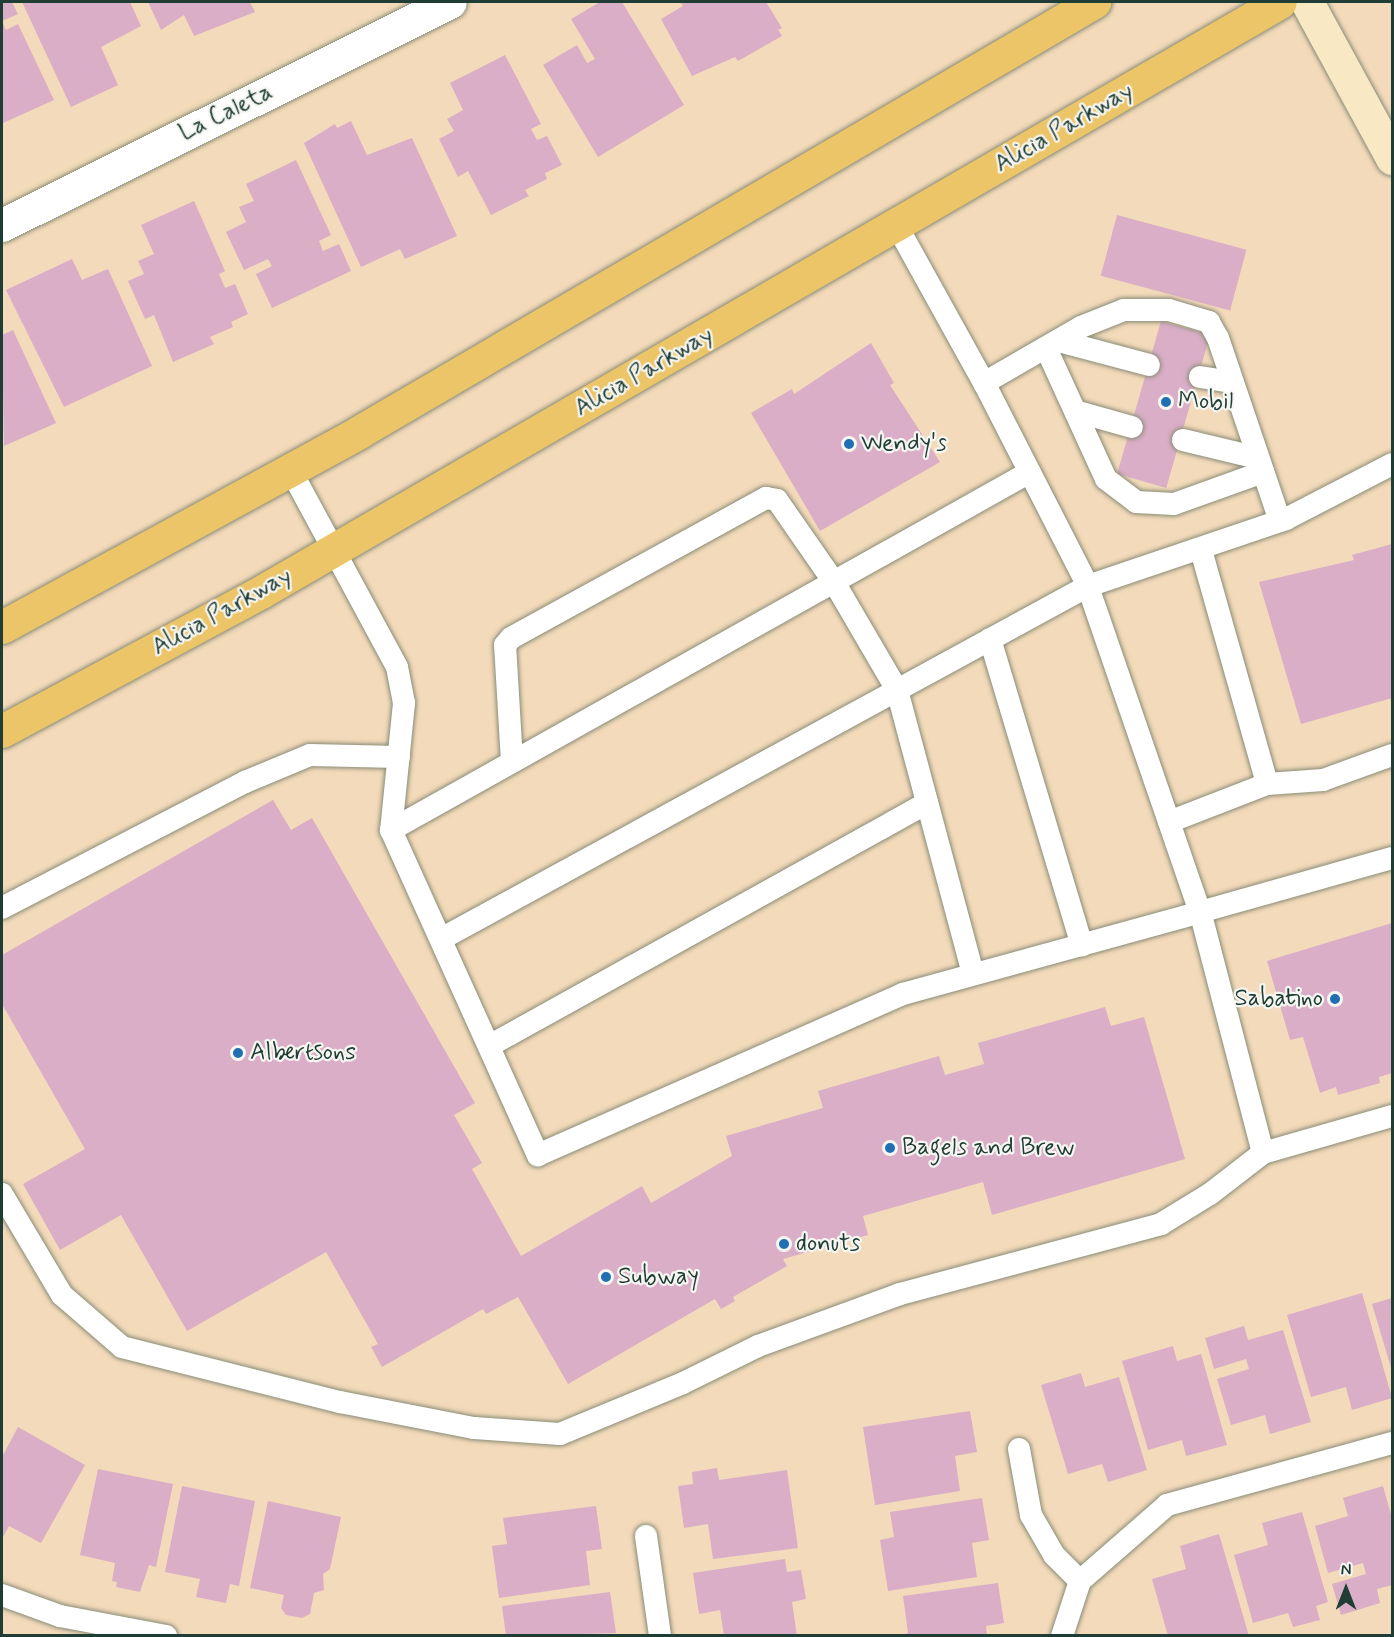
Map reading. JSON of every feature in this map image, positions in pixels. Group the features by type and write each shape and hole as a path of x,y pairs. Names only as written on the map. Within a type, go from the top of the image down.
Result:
{"main road":[{"path":"2,627 290,469 1094,2"},
{"name":"Alicia Parkway","path":"2,731 334,550 897,226 1280,2"},
{"path":"1307,2 1392,158"}],"street":[{"name":"La Caleta","path":"2,225 450,2"}],"lane":[{"path":"897,226 984,383 1088,585 1200,912 1263,1153"},
{"path":"984,383 1053,344 1124,309 1169,310 1209,322 1233,382 1280,521"},
{"path":"1053,344 1149,365"},
{"path":"1053,344 1075,411 1106,478 1136,502 1174,504 1260,465"},
{"path":"1200,377 1233,382"},
{"path":"1075,411 1132,427"},
{"path":"1183,440 1260,465"},
{"path":"441,939 1088,585 1201,550 1280,521 1392,464"},
{"path":"290,469 397,667 404,703 391,830 538,1155 903,994 1392,858"},
{"path":"391,830 1030,472"},
{"path":"512,762 505,645 511,638 766,498 777,500 834,582 897,690 973,974"},
{"path":"1201,550 1267,784"},
{"path":"990,639 1082,945"},
{"path":"2,908 245,782 310,755 399,756"},
{"path":"1169,822 1267,784 1323,780 1392,755"},
{"path":"489,1046 927,803"},
{"path":"2,1194 62,1295 122,1347 362,1406 474,1428 560,1434 683,1383 758,1346 900,1294 1161,1224 1210,1194 1263,1153 1392,1116"},
{"path":"1062,1635 1080,1581 1167,1505 1392,1443"},
{"path":"1019,1449 1031,1515 1054,1555 1080,1581"},
{"path":"646,1536 660,1635"},
{"path":"2,1595 60,1616 166,1635"}],"building":[{"path":"2,2 12,2 18,14 2,21"},
{"path":"22,2 130,2 141,26 101,47 118,85 71,107"},
{"path":"148,2 250,2 255,12 194,36 184,15 161,30"},
{"path":"600,2 622,2 684,105 598,157 543,65 577,45 587,63 595,59 571,19"},
{"path":"680,2 766,2 782,28 778,30 782,36 738,61 735,57 692,76 661,19 683,6"},
{"path":"2,21 6,30 18,24 54,100 3,123"},
{"path":"505,55 541,124 531,129 537,140 547,136 562,165 545,173 547,179 525,190 529,196 491,215 468,171 458,177 439,139 454,131 447,119 463,110 450,83"},
{"path":"351,121 367,155 412,138 457,236 405,259 400,249 361,267 304,143 335,124 337,128"},
{"path":"296,160 331,235 319,241 323,251 339,244 351,271 272,308 256,274 272,266 268,259 244,270 226,232 246,222 239,207 254,201 246,184"},
{"path":"194,201 225,271 219,274 225,288 235,284 248,314 231,322 233,327 210,337 214,344 173,362 154,315 145,319 128,281 144,274 138,261 154,254 141,225"},
{"path":"1117,215 1246,250 1230,311 1101,276"},
{"path":"72,259 82,280 108,269 152,366 64,407 6,290"},
{"name":"Mobil","path":"1161,321 1210,335 1166,488 1117,474"},
{"path":"13,330 56,423 4,446 2,335"},
{"name":"Wendy's","path":"871,343 894,383 890,385 940,462 820,531 751,413 792,389 794,394"},
{"path":"1392,544 1392,698 1301,724 1259,582 1354,560 1352,555"},
{"path":"273,800 291,830 312,818 475,1103 454,1115 482,1163 472,1169 521,1256 642,1186 651,1203 732,1156 726,1136 823,1108 818,1091 939,1056 945,1075 984,1064 978,1043 1105,1007 1111,1026 1144,1017 1185,1159 992,1215 983,1182 863,1216 868,1235 783,1259 787,1266 733,1297 735,1301 721,1309 715,1299 568,1384 518,1297 486,1314 483,1309 382,1367 371,1347 378,1344 326,1252 187,1331 121,1215 60,1250 23,1184 85,1149 2,1004 2,955"},
{"name":"Sabatino","path":"1392,923 1392,1073 1379,1077 1380,1083 1338,1095 1336,1087 1320,1093 1303,1037 1290,1040 1267,961"},
{"path":"1362,1293 1392,1398 1352,1410 1346,1387 1311,1397 1287,1315"},
{"path":"1392,1298 1392,1371 1372,1304"},
{"path":"1244,1326 1248,1340 1283,1330 1311,1422 1270,1434 1265,1415 1231,1425 1217,1379 1249,1369 1246,1359 1214,1369 1205,1338"},
{"path":"1173,1346 1177,1361 1201,1354 1227,1445 1186,1456 1182,1440 1148,1450 1122,1361"},
{"path":"1081,1373 1085,1387 1119,1377 1147,1470 1108,1482 1102,1464 1068,1474 1041,1385"},
{"path":"970,1411 977,1452 955,1456 960,1491 875,1505 863,1427"},
{"path":"18,1427 85,1465 41,1543 9,1526 2,1539 2,1457"},
{"path":"717,1468 719,1480 787,1470 798,1548 713,1559 708,1524 684,1528 678,1486 693,1484 692,1472"},
{"path":"98,1469 173,1484 156,1567 149,1565 140,1592 116,1587 117,1582 112,1581 115,1563 80,1555"},
{"path":"182,1486 255,1501 239,1586 230,1584 226,1603 196,1597 200,1579 165,1572"},
{"path":"1383,1486 1392,1518 1392,1585 1377,1589 1380,1603 1341,1615 1332,1584 1366,1574 1363,1563 1328,1573 1315,1526 1348,1516 1343,1498"},
{"path":"982,1498 989,1540 972,1543 977,1577 888,1591 880,1540 894,1537 890,1512"},
{"path":"268,1501 341,1517 330,1569 323,1574 324,1590 314,1593 310,1614 302,1618 286,1615 281,1608 284,1595 250,1588"},
{"path":"596,1506 602,1549 586,1551 590,1585 499,1598 492,1546 507,1544 503,1518"},
{"path":"1302,1512 1328,1602 1316,1606 1320,1620 1293,1627 1288,1613 1253,1623 1234,1555 1268,1545 1262,1523"},
{"path":"1219,1534 1249,1636 1168,1636 1152,1579 1186,1569 1180,1546"},
{"path":"785,1559 787,1572 801,1570 806,1599 792,1602 797,1636 724,1636 720,1610 699,1614 693,1573"},
{"path":"998,1583 1004,1623 986,1626 987,1636 898,1636 908,1633 903,1596"},
{"path":"610,1592 616,1633 506,1636 502,1606"}],"place":[{"name":"Mobil","path":"1166,402"},
{"name":"Wendy's","path":"849,444"},
{"name":"Sabatino","path":"1335,999"},
{"name":"Albertsons","path":"238,1053"},
{"name":"Bagels and Brew","path":"890,1148"},
{"name":"donuts","path":"784,1244"},
{"name":"Subway","path":"606,1277"}]}
